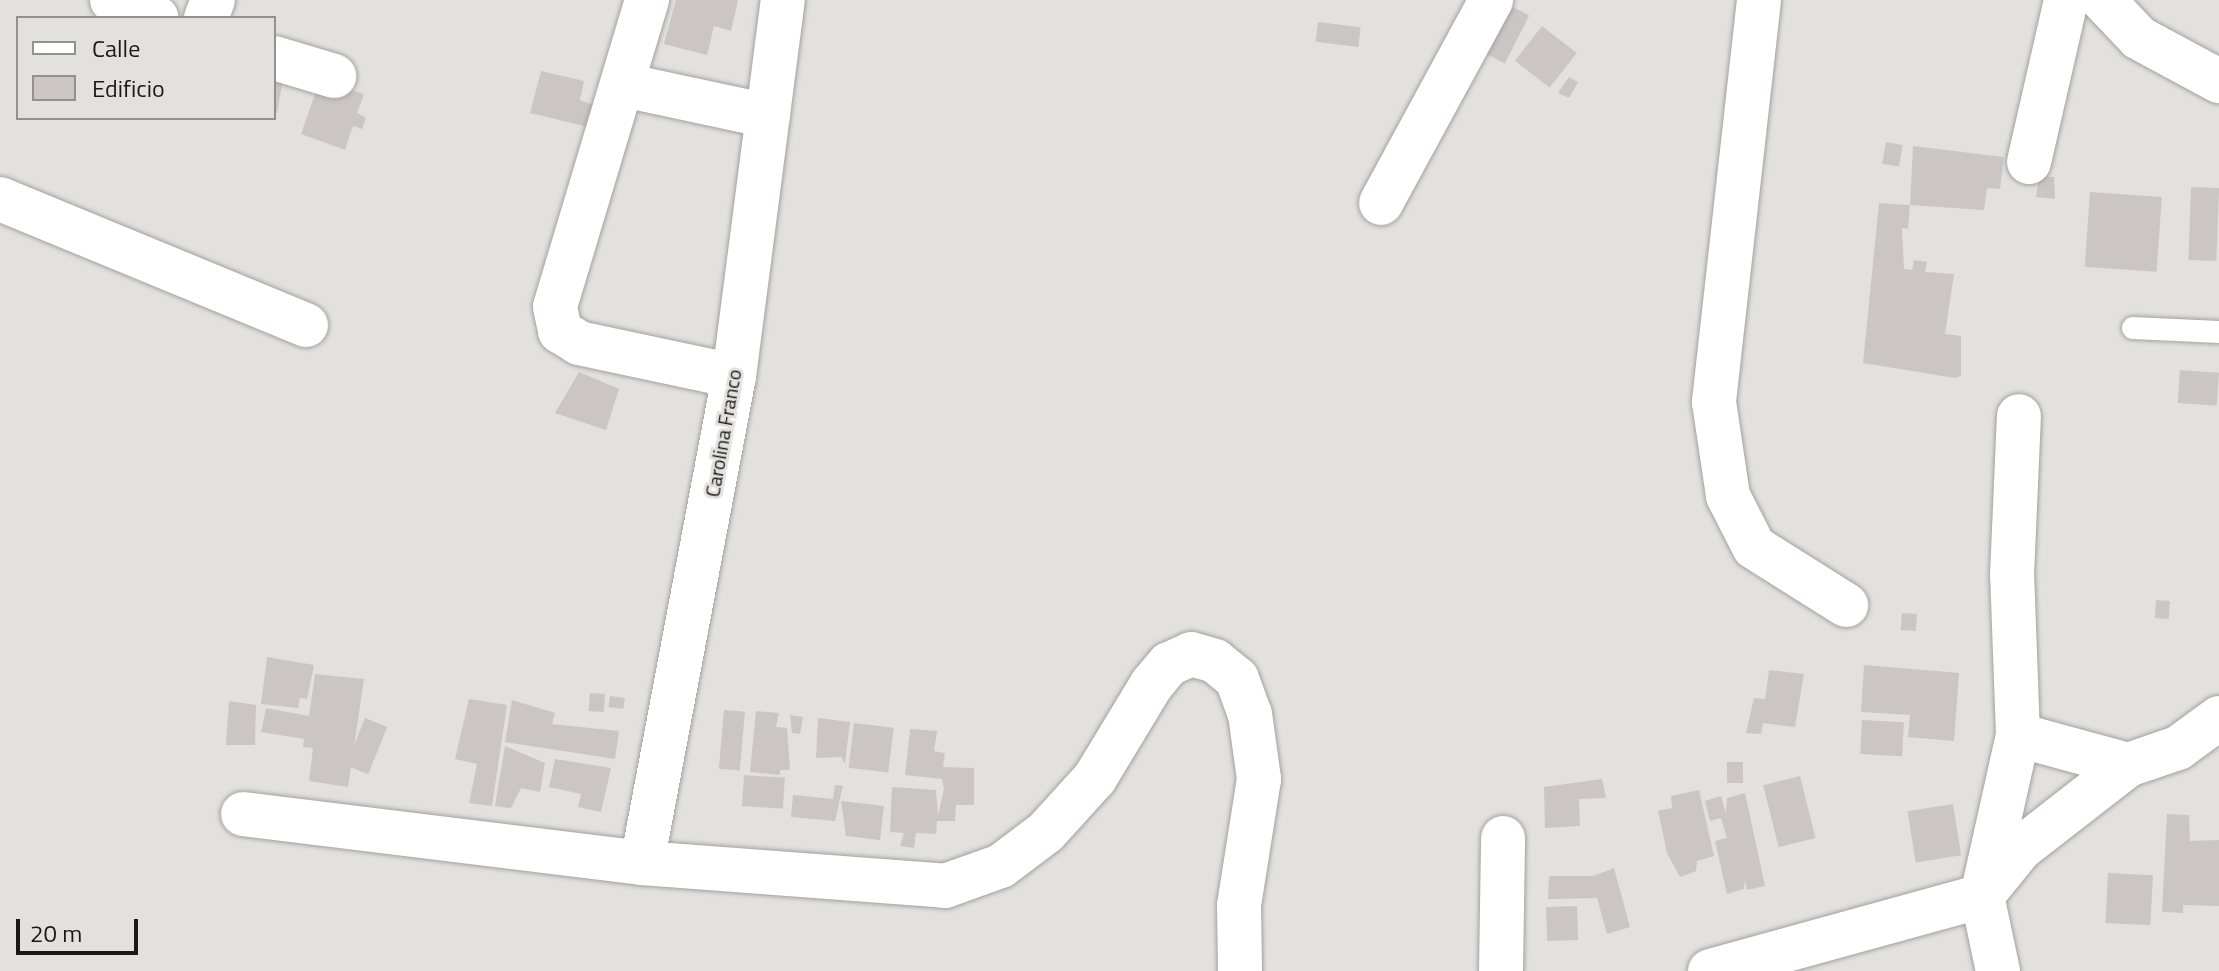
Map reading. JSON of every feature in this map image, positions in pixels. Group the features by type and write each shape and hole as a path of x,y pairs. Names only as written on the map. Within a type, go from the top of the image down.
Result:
{"street":[{"path":"112,0 152,16"},
{"path":"647,0 555,307 560,331 579,343 734,376"},
{"name":"Carolina Franco","path":"642,863 734,376 783,0"},
{"path":"1381,203 1491,0"},
{"path":"1759,0 1714,402 1728,496 1754,547 1846,605"},
{"path":"2029,162 2066,0"},
{"path":"2103,0 2139,38 2219,81"},
{"path":"276,59 334,76"},
{"path":"624,85 768,116"},
{"path":"0,199 306,325"},
{"path":"1998,971 1982,896 2018,735 2012,575 2019,416"},
{"path":"243,814 642,863 945,886 1001,866 1065,810 1095,778 1152,684 1169,664 1191,654 1215,661 1237,679 1250,714 1259,779 1239,905 1240,971"},
{"path":"1727,970 1982,896 2020,849 2128,765 2178,748 2219,718"},
{"path":"2018,735 2128,765"},
{"path":"1501,971 1503,838"}],"lane":[{"path":"2133,328 2219,332"}],"building":[{"path":"676,0 738,0 731,31 714,26 707,55 664,44"},
{"path":"1499,0 1529,15 1505,64 1474,48"},
{"path":"1318,22 1361,27 1358,47 1316,42"},
{"path":"1542,26 1577,53 1550,88 1515,61"},
{"path":"276,71 284,73 276,113"},
{"path":"541,71 584,81 580,100 599,107 593,128 530,113"},
{"path":"1569,77 1578,82 1569,98 1558,93"},
{"path":"320,80 364,94 357,113 366,118 362,129 353,126 345,150 301,134"},
{"path":"1886,142 1903,145 1899,167 1882,164"},
{"path":"1913,146 2004,157 2000,189 1987,188 1984,210 1910,205"},
{"path":"2039,177 2054,177 2055,199 2036,197"},
{"path":"2191,187 2219,188 2216,261 2188,260"},
{"path":"2090,192 2162,197 2157,272 2085,267"},
{"path":"1879,203 1910,205 1908,229 1902,228 1904,269 1912,270 1914,260 1927,262 1925,272 1954,274 1945,334 1961,336 1961,376 1955,378 1863,363"},
{"path":"2180,370 2219,373 2217,406 2178,403"},
{"path":"579,372 619,389 606,430 555,413"},
{"path":"2156,600 2170,601 2169,619 2155,618"},
{"path":"1902,613 1917,614 1916,631 1901,630"},
{"path":"267,657 314,665 307,699 300,698 298,708 261,704"},
{"path":"1864,665 1959,673 1954,741 1908,737 1910,715 1861,712"},
{"path":"1769,670 1804,674 1795,727 1763,723 1761,734 1746,733 1754,698 1765,699"},
{"path":"315,674 364,679 348,787 309,781 313,748 303,747 304,739 261,732 266,708 309,716"},
{"path":"590,693 605,694 604,712 589,711"},
{"path":"610,696 625,698 623,709 608,707"},
{"path":"469,699 507,705 492,806 469,803 477,764 455,759"},
{"path":"512,700 555,713 552,724 619,731 615,759 505,742"},
{"path":"229,701 256,705 255,745 226,745"},
{"path":"724,710 745,712 740,771 719,769"},
{"path":"756,711 779,713 776,727 787,728 790,770 780,770 780,775 750,772"},
{"path":"790,715 803,717 800,734 792,733"},
{"path":"365,718 387,727 368,774 346,765"},
{"path":"818,718 850,722 845,764 841,757 816,758"},
{"path":"1862,720 1904,722 1902,756 1860,754"},
{"path":"854,723 894,728 888,773 849,768"},
{"path":"910,729 937,731 934,751 945,753 943,767 974,768 974,805 956,805 955,821 937,821 936,834 916,833 914,848 900,846 904,833 890,832 892,787 936,790 938,815 944,789 942,779 905,775"},
{"path":"505,746 545,763 540,792 521,788 511,808 495,806"},
{"path":"555,759 611,768 601,812 578,807 581,794 549,787"},
{"path":"1727,762 1743,762 1743,783 1727,783"},
{"path":"744,775 785,778 783,809 742,806"},
{"path":"1800,776 1815,838 1779,847 1763,785"},
{"path":"1602,779 1606,798 1579,799 1580,826 1545,828 1544,787"},
{"path":"835,785 843,786 835,821 791,817 793,795 833,799"},
{"path":"1699,790 1714,856 1697,861 1696,871 1680,877 1667,853 1658,811 1672,808 1671,796"},
{"path":"1745,793 1765,886 1747,890 1745,880 1744,889 1727,894 1715,841 1727,838 1721,818 1710,821 1705,801 1721,796 1726,813 1727,798"},
{"path":"841,801 884,806 880,840 846,836"},
{"path":"1953,804 1961,855 1916,863 1908,811"},
{"path":"2167,814 2189,815 2190,841 2219,840 2219,906 2183,905 2183,913 2162,912"},
{"path":"1614,868 1630,927 1607,934 1597,898 1548,899 1549,876 1593,876"},
{"path":"2108,873 2153,875 2150,925 2105,923"},
{"path":"1577,906 1578,940 1547,941 1546,907"}]}
